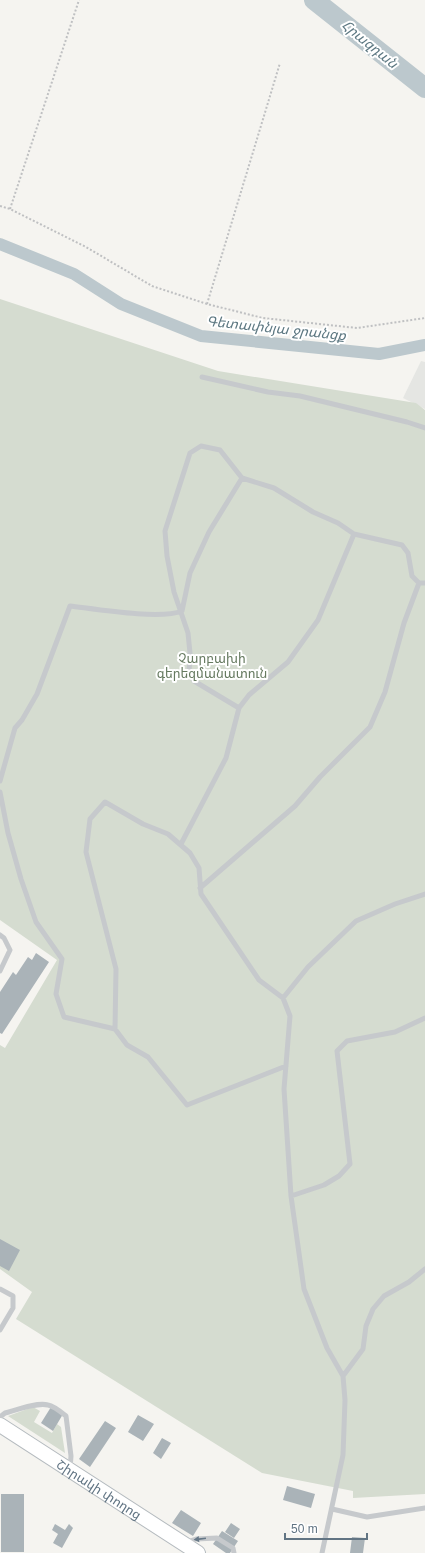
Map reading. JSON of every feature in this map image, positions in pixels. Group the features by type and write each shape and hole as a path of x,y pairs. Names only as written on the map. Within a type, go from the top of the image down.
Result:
{"main road":[{"name":"Շիրակի փողոց","path":"0,1425 69,1473 184,1548 198,1553"},
{"name":"Շիրակի փողոց","path":"0,1432 69,1473"}],"lane":[{"path":"202,377 268,392 300,396 425,428"},
{"path":"200,888 295,806 320,777 370,727 385,692 404,623 422,583 412,576 408,553 402,545 354,534 338,523 313,512 274,488 242,478 220,450 201,446 190,453 165,532 170,576 180,612 188,633 190,653 189,673 191,678 204,688 239,708"},
{"path":"180,612 182,611 190,573 209,532 242,478"},
{"path":"181,844 226,758 239,708 249,695 288,662 318,620 354,534"},
{"path":"0,781 14,728 22,720 37,694 70,606 113,612 159,614 180,612"},
{"path":"0,792 8,833 21,879 36,922 62,959 56,994 64,1017 115,1029"},
{"path":"286,1066 187,1105 148,1057 127,1046 115,1029 116,969 86,852 90,819 105,802 143,824 168,834 190,853 199,868 201,894 259,980 283,998 290,1016 286,1066 284,1089 291,1196 304,1289 327,1348 343,1376 345,1400 343,1455 322,1553"},
{"path":"283,998 308,968 356,921 394,904 425,894"},
{"path":"0,934 4,938 10,950 0,971"},
{"path":"291,1196 324,1185 339,1176 350,1164 337,1051 347,1041 395,1032 425,1018"},
{"path":"343,1376 363,1350 366,1326 373,1309 384,1296 409,1282 425,1269"},
{"path":"0,1289 13,1296 13,1308 0,1330"},
{"path":"0,1417 5,1413 41,1404 49,1405 66,1416 71,1456 69,1473"},
{"path":"332,1509 367,1517 425,1508"},
{"path":"184,1548 196,1539 217,1538 233,1548 234,1553"}],"path":[{"path":"10,209 79,0"},
{"path":"207,304 280,63"},
{"path":"0,206 10,209 86,247 152,286 207,304 263,318 357,328 425,318"}],"shaded area":[{"path":"421,361 425,362 425,409 403,398"}],"green space":[{"name":"Չարբախի գերեզմանատուն","path":"0,299 218,371 416,403 425,410 425,1494 353,1498 353,1491 262,1473 16,1319 32,1292 0,1269 0,1045 5,1048 57,960 0,920"},
{"path":"33,1407 40,1411 34,1422 52,1433 57,1424 61,1427 65,1453 8,1416"}],"building":[{"path":"36,953 49,962 2,1034 0,1033 0,992 13,972 16,975 28,957 32,960"},
{"path":"0,1239 20,1250 9,1271 0,1266"},
{"path":"51,1407 63,1414 53,1431 41,1423"},
{"path":"138,1415 154,1424 143,1441 128,1432"},
{"path":"105,1421 116,1428 90,1467 79,1459"},
{"path":"162,1438 171,1443 161,1459 153,1453"},
{"path":"287,1486 315,1494 311,1508 283,1500"},
{"path":"1,1494 24,1494 24,1552 1,1552"},
{"path":"181,1510 201,1523 193,1536 172,1523"},
{"path":"231,1523 240,1529 234,1538 225,1532"},
{"path":"55,1524 65,1530 69,1524 73,1528 62,1548 53,1543 58,1534 52,1530"},
{"path":"222,1531 238,1541 230,1553 226,1553 213,1544"},
{"path":"352,1537 365,1538 363,1553 350,1553"}],"waterway":[{"name":"Հրազդան","path":"314,0 425,88"},
{"name":"Գետափնյա ջրանցք","path":"0,244 74,274 121,304 201,336 379,354 425,345"}]}
